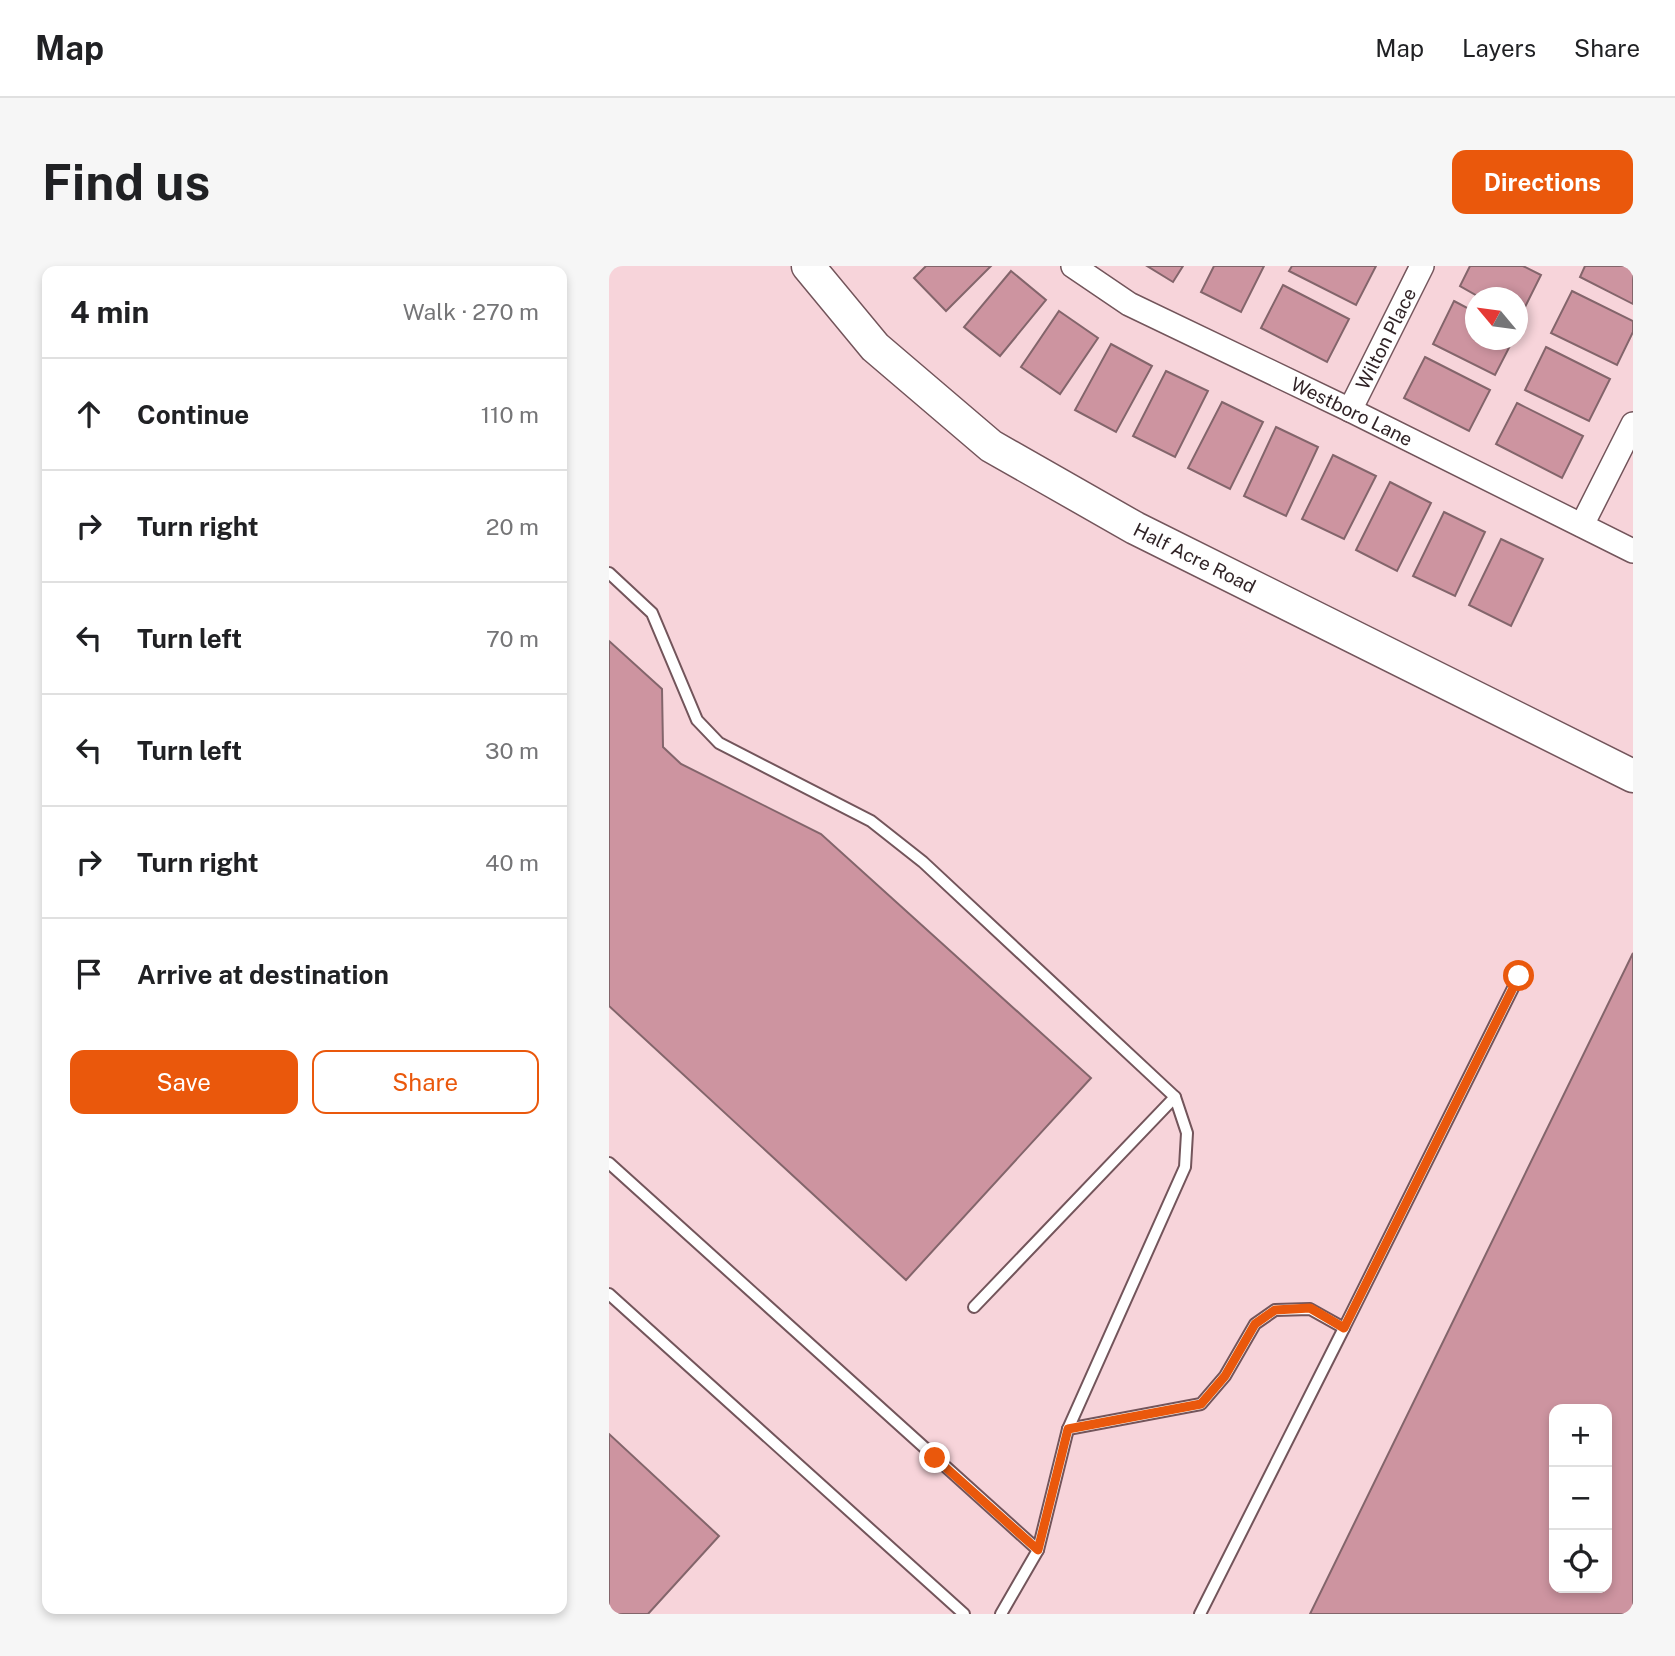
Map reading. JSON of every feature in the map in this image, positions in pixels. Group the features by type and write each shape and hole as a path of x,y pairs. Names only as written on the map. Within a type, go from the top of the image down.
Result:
{"street":[{"name":"Half Acre Road","path":"808,266 875,347 991,446 1135,528 1633,776"},
{"name":"Westboro Lane","path":"1073,266 1129,304 1633,551"},
{"name":"Wilton Place","path":"1350,410 1422,266"},
{"path":"1582,525 1633,425"}],"lane":[{"path":"609,573 652,613 697,720 719,743 871,821 923,862 1175,1097 1187,1133 1185,1167 1068,1429 1038,1550 1000,1614"},
{"path":"1200,1614 1519,976"},
{"path":"974,1307 1175,1097"},
{"path":"609,1163 1038,1550"},
{"path":"609,1294 964,1614"},
{"path":"1068,1429 1201,1404 1225,1376 1255,1324 1275,1310 1310,1308 1344,1328"}],"building":[{"path":"926,266 991,266 946,311 914,278"},
{"path":"1147,266 1183,266 1173,282"},
{"path":"1214,266 1264,266 1241,312 1201,292"},
{"path":"1292,266 1376,266 1356,305 1289,271"},
{"path":"1470,266 1523,266 1541,275 1528,301 1528,287 1465,289 1460,286"},
{"path":"1585,266 1633,266 1633,304 1580,277"},
{"path":"1011,271 1046,300 1000,356 964,327"},
{"path":"1283,285 1349,319 1327,362 1261,328"},
{"path":"1572,291 1633,321 1633,332 1617,365 1551,333"},
{"path":"1454,301 1465,307 1465,350 1508,350 1495,375 1433,344"},
{"path":"1059,311 1098,338 1060,394 1021,367"},
{"path":"1111,344 1152,366 1116,432 1075,410"},
{"path":"1546,347 1610,379 1589,421 1525,390"},
{"path":"1425,357 1490,390 1469,431 1404,398"},
{"path":"1166,371 1208,391 1175,457 1133,436"},
{"path":"1222,402 1263,422 1230,489 1188,468"},
{"path":"1517,403 1583,436 1562,478 1496,444"},
{"path":"1276,427 1318,447 1286,516 1244,496"},
{"path":"1333,455 1376,476 1344,539 1302,519"},
{"path":"1390,482 1431,503 1397,571 1356,550"},
{"path":"1444,512 1485,532 1455,596 1413,576"},
{"path":"1501,539 1543,559 1511,626 1469,605"},
{"path":"609,641 662,689 663,747 681,764 821,834 1091,1078 906,1280 609,1006"},
{"path":"1633,953 1633,1614 1310,1614"},
{"path":"609,1434 719,1536 648,1614 609,1614"}],"route":[{"path":"935,1458 1038,1550 1068,1429 1201,1404 1225,1376 1255,1324 1275,1310 1310,1308 1344,1328 1519,976"}]}
